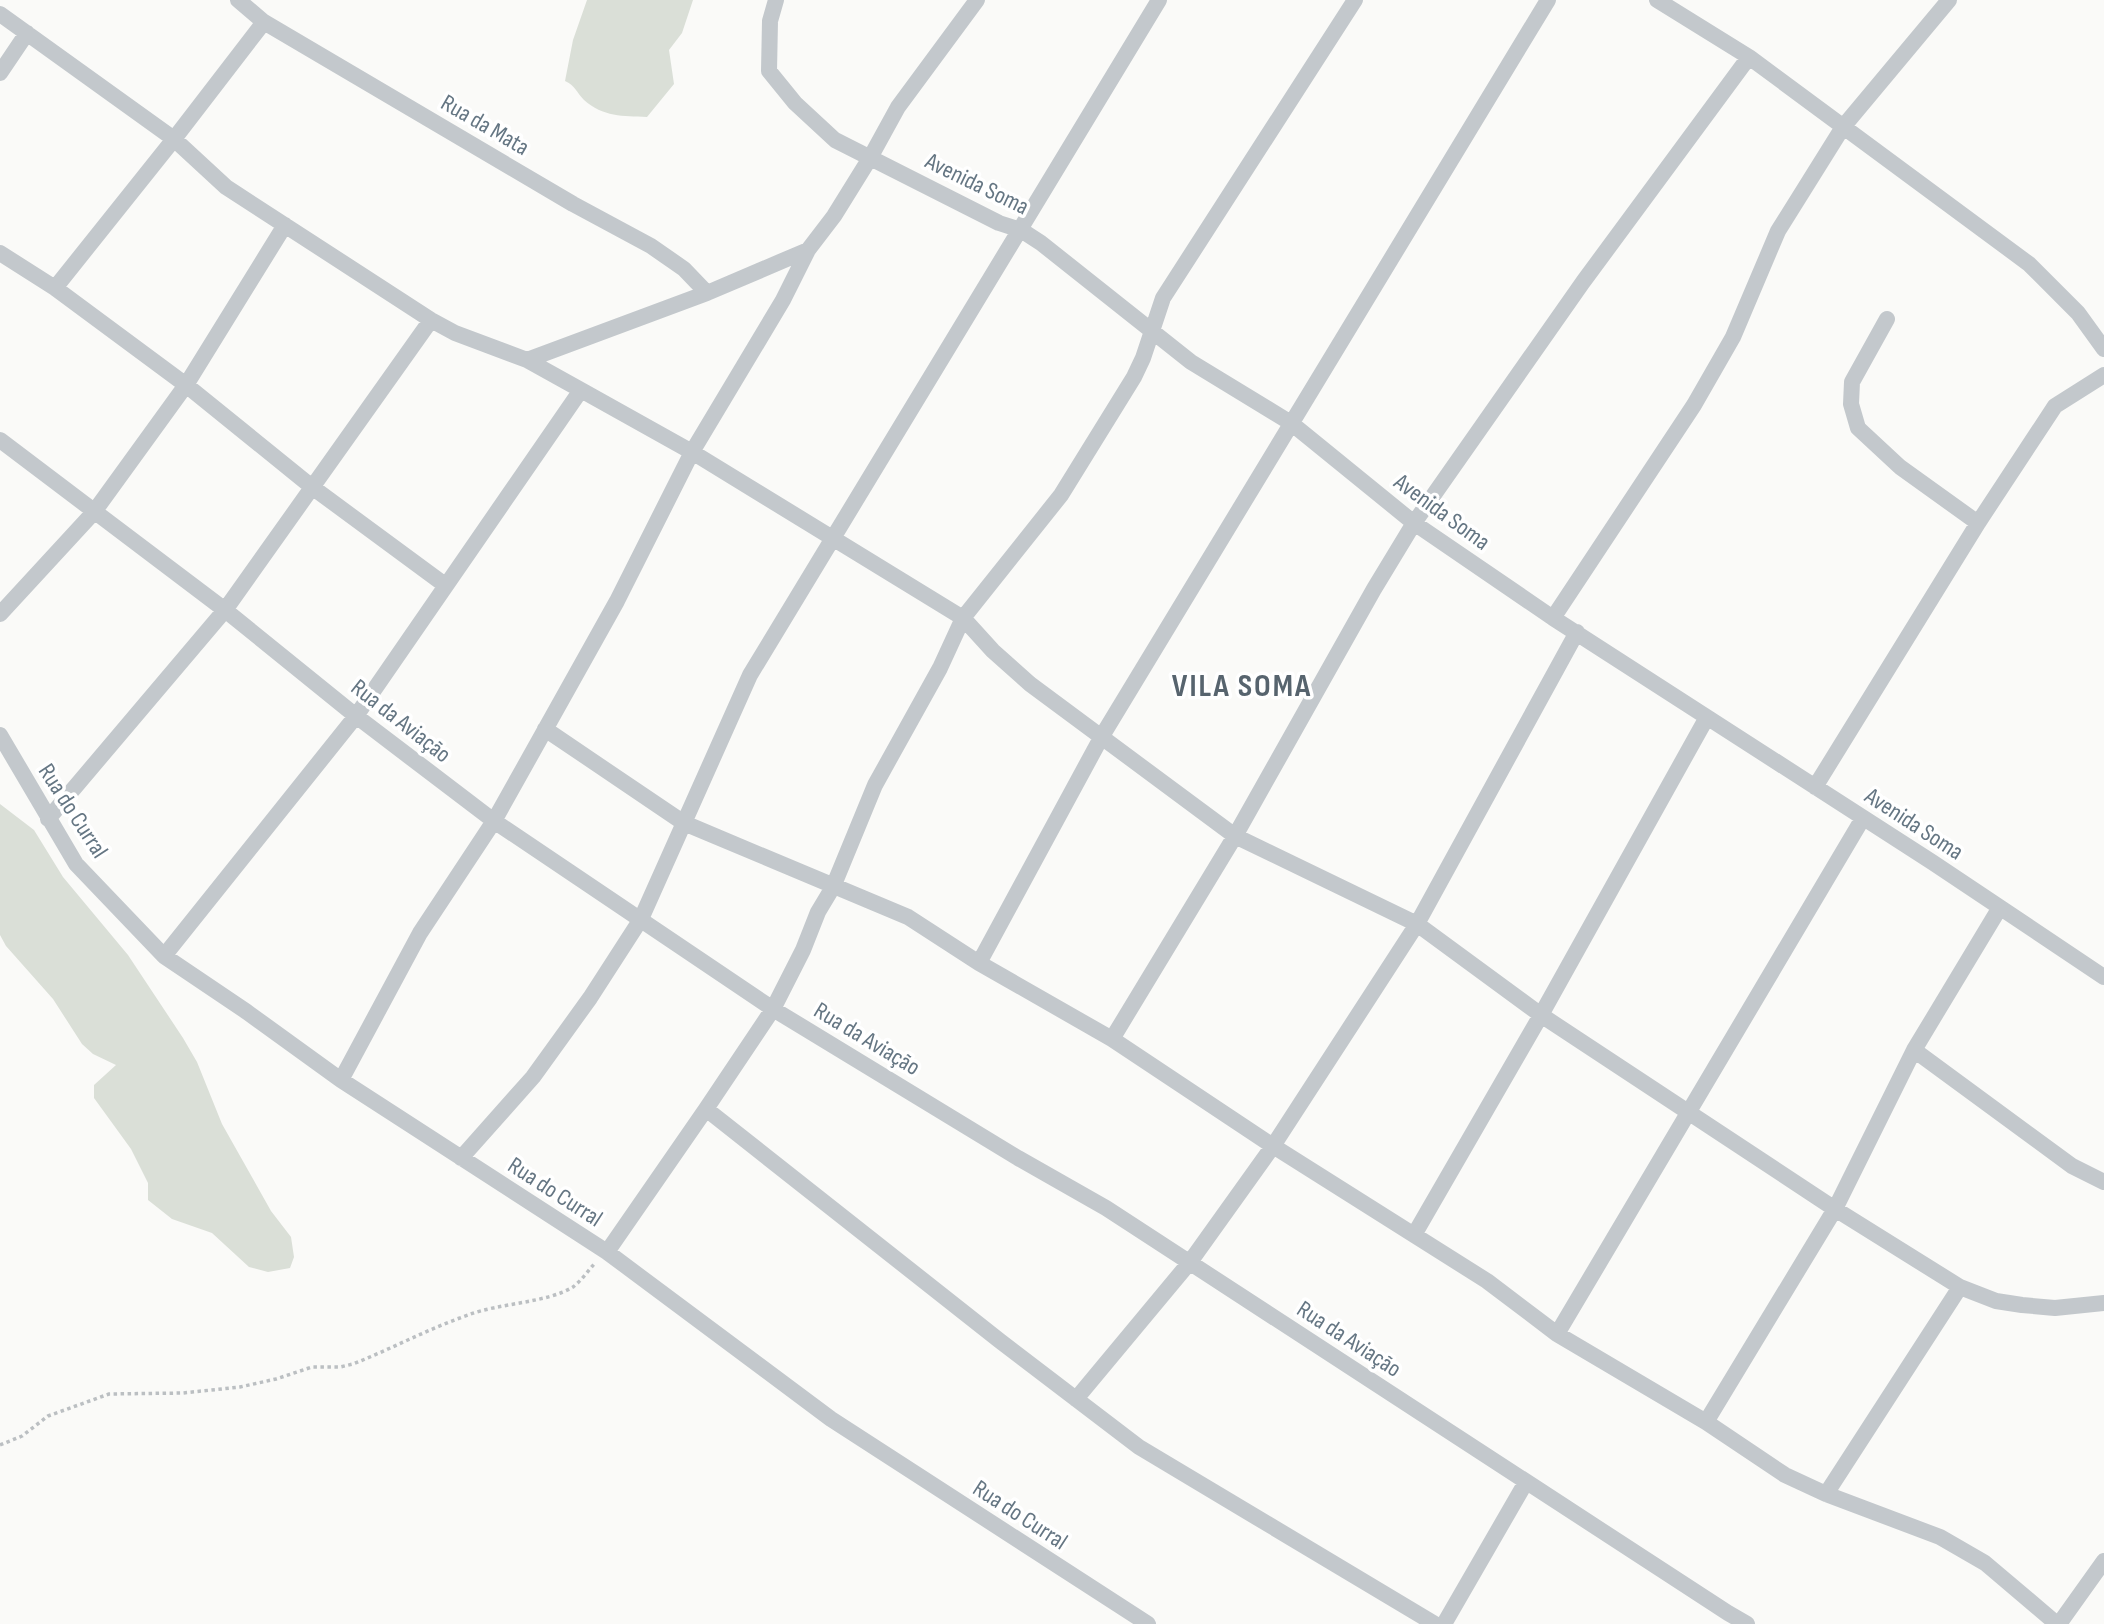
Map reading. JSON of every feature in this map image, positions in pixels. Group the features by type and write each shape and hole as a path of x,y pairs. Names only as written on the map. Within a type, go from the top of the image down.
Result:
{"street":[{"name":"Rua da Mata","path":"238,0 264,22 573,204 651,246 684,269 708,293"},
{"name":"Avenida Soma","path":"775,0 770,21 769,71 795,103 835,140 999,223 1021,230 1041,243 1191,362 1292,423 1414,523 1706,719 1863,818 2104,977"},
{"path":"341,1080 420,933 494,821 617,601 692,452 783,300 808,250 834,216 898,107 977,0"},
{"path":"461,1158 533,1077 590,998 641,919 750,675 1159,0"},
{"path":"607,1252 773,1009 803,950 818,912 833,887 875,785 940,667 963,618 1061,495 1134,377 1163,298 1355,0"},
{"path":"979,963 1102,736 1548,0"},
{"path":"1657,0 1749,57 2029,264 2078,313 2104,349"},
{"path":"1553,618 1694,405 1733,337 1777,231 1843,127 1949,0"},
{"path":"0,14 174,139 226,187 430,320 527,360 692,452 963,618 993,651 1030,684 1235,836 1417,924 1541,1015 1835,1209 1960,1287 1996,1301 2022,1305 2055,1308 2104,1303"},
{"path":"55,288 264,22"},
{"path":"0,73 27,33"},
{"path":"1112,1040 1235,836 1414,523 1583,282 1749,57"},
{"path":"0,614 94,512 186,385 285,225"},
{"path":"527,360 708,293 808,250"},
{"path":"0,253 55,288 186,385 313,487 445,585"},
{"path":"1887,319 1852,382 1851,404 1858,428 1900,467 1978,523"},
{"path":"48,819 225,611 430,320"},
{"path":"1815,787 1978,523 2055,406 2104,375"},
{"path":"164,956 356,716 581,390"},
{"name":"Rua da Aviação","path":"0,440 494,821 773,1009 1018,1158 1106,1208 1747,1624"},
{"path":"1076,1399 1190,1262 1273,1146 1417,924 1577,632"},
{"path":"1414,1235 1541,1015 1706,719"},
{"path":"545,729 684,823 908,917 979,963 1112,1040 1273,1146 1487,1281 1557,1334 1706,1422 1785,1475 1826,1494 1940,1536 1985,1563 2058,1624 2104,1561"},
{"name":"Rua do Curral","path":"0,735 76,864 164,956 341,1080 607,1252 831,1419 1148,1624"},
{"path":"1557,1334 1863,818"},
{"path":"1706,1422 1835,1209 1914,1050 1998,909"},
{"path":"1914,1050 2072,1166 2104,1182"},
{"path":"706,1109 1139,1447 1435,1624"},
{"path":"1826,1494 1960,1287"},
{"path":"1444,1624 1526,1482"}],"path":[{"path":"0,1445 22,1436 48,1416 109,1394 183,1393 232,1388 276,1380 312,1367 341,1367 353,1364 472,1313 501,1304 533,1300 563,1292 576,1285 607,1252"}],"shaded area":[{"path":"587,0 693,0 682,33 669,50 674,84 647,117 598,110 565,81 573,40"},
{"path":"0,804 34,830 63,877 128,955 183,1038 197,1062 222,1124 271,1211 291,1237 294,1257 290,1268 268,1272 249,1267 212,1233 172,1219 148,1200 148,1183 131,1149 94,1098 94,1085 116,1065 93,1054 82,1044 53,999 6,946 0,935"}],"district":[{"name":"VILA SOMA","path":"1242,686"}]}
